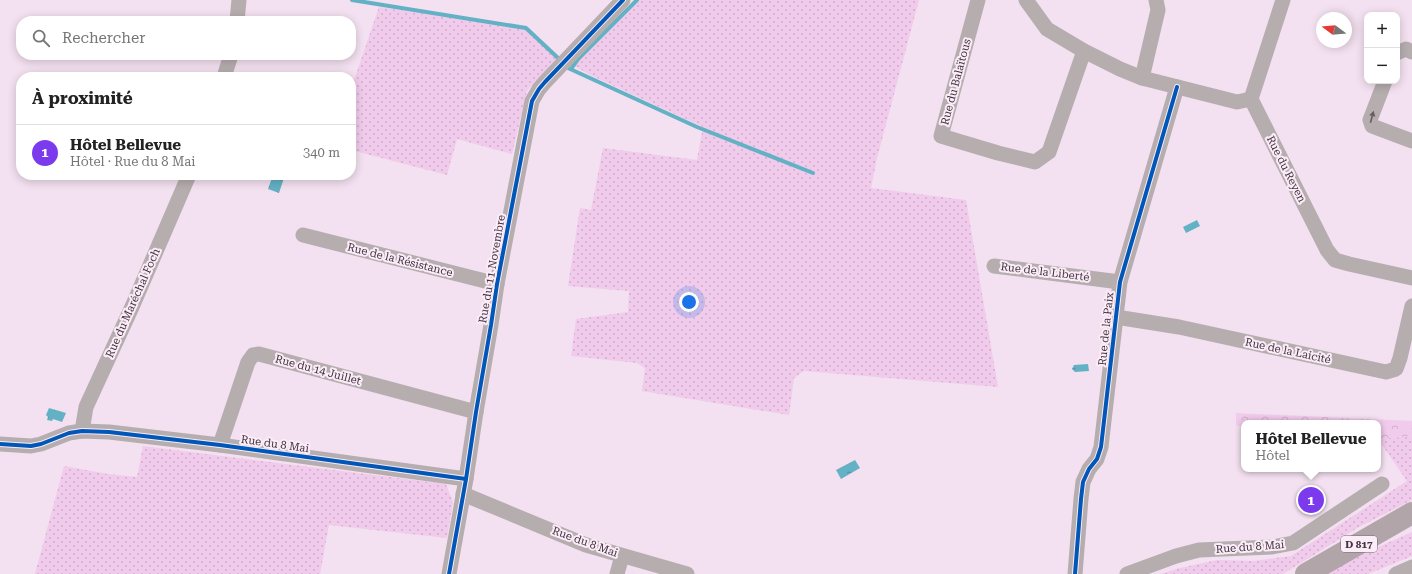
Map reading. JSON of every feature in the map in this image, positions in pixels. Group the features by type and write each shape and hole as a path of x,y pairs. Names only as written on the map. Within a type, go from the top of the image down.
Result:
{"main road":[{"name":"D 817","path":"1306,574 1412,513"}],"street":[{"path":"237,16 239,0"},
{"name":"Rue du 11 Novembre","path":"449,574 466,479 497,284 532,101 545,82 623,0"},
{"name":"Rue du Balaïtous","path":"978,0 941,136 1035,162 1049,152 1084,50"},
{"path":"1026,0 1046,29 1120,69 1142,78 1238,102 1251,99 1284,0"},
{"path":"1142,78 1158,10 1156,0"},
{"path":"1400,51 1406,49 1412,52"},
{"path":"226,72 229,60"},
{"path":"1385,84 1370,123 1372,126 1412,141"},
{"name":"Rue de la Paix","path":"1075,574 1083,482 1089,469 1097,459 1102,447 1120,282 1177,87"},
{"name":"Rue du Reyen","path":"1251,99 1327,250 1335,260 1412,278"},
{"name":"Rue du Maréchal Foch","path":"82,431 86,406 132,307 187,180"},
{"name":"Rue de la Résistance","path":"303,235 497,284"},
{"name":"Rue de la Liberté","path":"994,266 1120,282"},
{"name":"Rue de la Laicité","path":"1116,317 1179,327 1386,372 1396,369 1412,306"},
{"name":"Rue du 14 Juillet","path":"220,445 248,362 253,355 259,354 476,412"},
{"name":"Rue du 8 Mai","path":"0,444 31,446 41,444 69,433 82,431 109,432 220,445 466,479"},
{"name":"Rue du 8 Mai","path":"1127,574 1176,556 1199,550 1272,547 1293,543 1382,484"},
{"name":"Rue du 8 Mai","path":"463,494 586,545 687,574"},
{"path":"617,574 622,556"},
{"path":"1396,574 1412,567"}],"green space":[{"path":"635,0 919,0 877,158 871,188 966,200 998,387 804,371 794,378 789,415 642,391 645,368 637,363 571,356 576,319 628,312 629,291 568,286 580,208 591,210 603,148 697,160 703,127 590,75 571,64"},
{"path":"379,7 526,28 558,58 527,91 512,154 457,139 447,175 356,151 356,74"},
{"path":"1236,413 1412,421 1412,436 1381,439 1381,420 1241,420 1241,427 1236,425"},
{"path":"1412,436 1412,500 1359,527 1283,574 1160,574 1217,560 1254,561 1291,556 1407,481 1381,443 1381,439"},
{"path":"143,446 446,484 453,502 447,538 329,525 320,574 35,574 64,466 108,474 137,477"},
{"path":"1412,532 1412,556 1368,574 1323,574 1340,564"}],"water":[{"path":"271,180 283,180 279,193 268,189"},
{"path":"1197,220 1200,226 1186,233 1183,227"},
{"path":"1088,364 1089,371 1075,372 1072,369 1074,365"},
{"path":"49,408 66,413 62,422 53,419 52,421 47,420 48,417 46,415"},
{"path":"855,460 860,468 841,479 836,470"}],"waterway":[{"path":"352,0 526,28 558,58"},
{"path":"571,69 578,59 637,0"},
{"path":"568,68 697,127 813,173"}],"cycle path":[{"path":"449,574 466,479 497,284 532,101 545,82 623,0"},
{"path":"1075,574 1083,482 1089,469 1097,459 1101,447 1120,282 1177,87"},
{"path":"0,444 31,446 41,444 69,433 82,431 109,432 220,445 466,479"}],"place":[{"name":"Hôtel Bellevue","path":"1311,500"}]}
